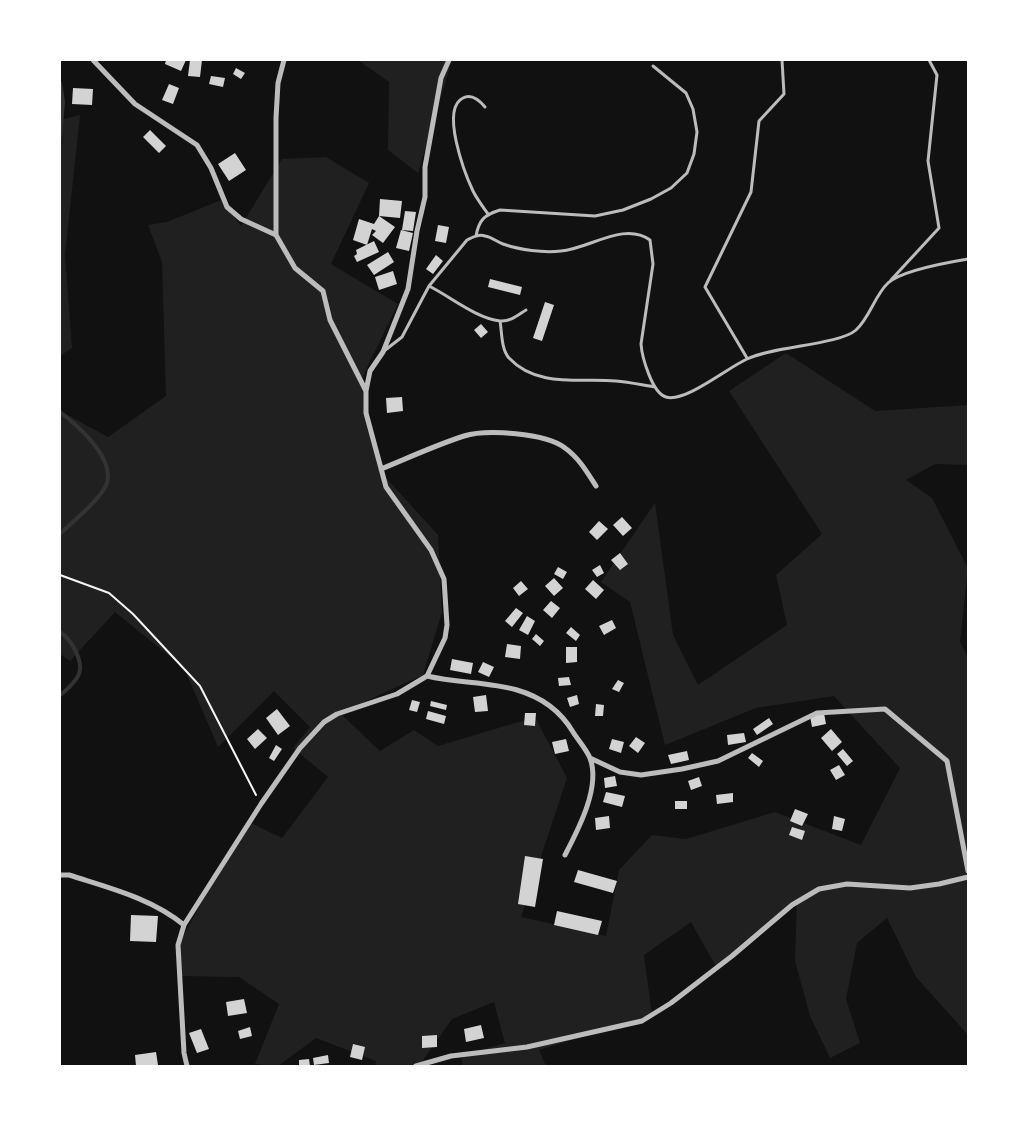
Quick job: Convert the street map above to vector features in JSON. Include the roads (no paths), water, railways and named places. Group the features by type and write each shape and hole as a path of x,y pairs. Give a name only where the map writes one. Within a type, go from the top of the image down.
{"street":[{"path":"93,60 135,104 197,145 211,168 227,207 241,219 276,235 295,268 323,290 330,320 366,391"},
{"path":"276,235 278,219 276,118 278,83 284,60"},
{"path":"183,1066 184,1053 178,945 184,925 261,804 300,748 324,722 337,714 397,694 427,676 445,638 447,625 444,579 431,550 386,487 366,412 366,391 370,371 383,352 408,289 417,231 426,197 425,167 441,78 449,60"},
{"path":"381,469 465,436 492,433 546,440 564,446 583,464 596,486"},
{"path":"427,676 449,681 515,689 538,697 548,703 568,723 590,758 592,781 583,819 565,855"},
{"path":"590,758 620,772 641,775 682,769 718,761 817,713 885,710 947,761 968,871"},
{"path":"60,875 69,875 145,901 171,914 184,925"},
{"path":"416,1066 451,1056 527,1047 642,1021 671,1003 725,962 792,905 819,889 847,884 910,888 940,884 968,877"},
{"path":"184,1053 187,1066"}],"lane":[{"path":"747,358 706,287 751,192 759,121 784,94 782,60"},
{"path":"383,352 402,336 429,286 467,240 476,236 485,236 503,244 531,250 561,251 579,248 619,234 634,234 644,236 650,240 653,264 641,344 642,355 659,394 667,398 682,397 747,358 778,349 834,339 856,330 889,282 938,228 928,161 937,75 929,60"},
{"path":"476,236 479,222 488,214 500,210 595,216 623,210 651,199 671,188 687,173 694,154 697,132 693,109 686,93 652,66"},
{"path":"486,107 478,99 470,96 463,97 456,103 453,113 456,146 473,192 488,214"},
{"path":"889,282 935,264 968,259"},
{"path":"429,286 476,312 500,321 510,320 526,310"},
{"path":"500,321 503,344 508,357 531,374 549,379 616,381 655,386"}],"waterway":[{"path":"60,83 63,102 60,136"},
{"path":"60,412 93,443 100,453 108,473 107,483 99,496 60,534"},
{"path":"60,632 76,651 80,663 79,674 76,680 60,695"}]}
